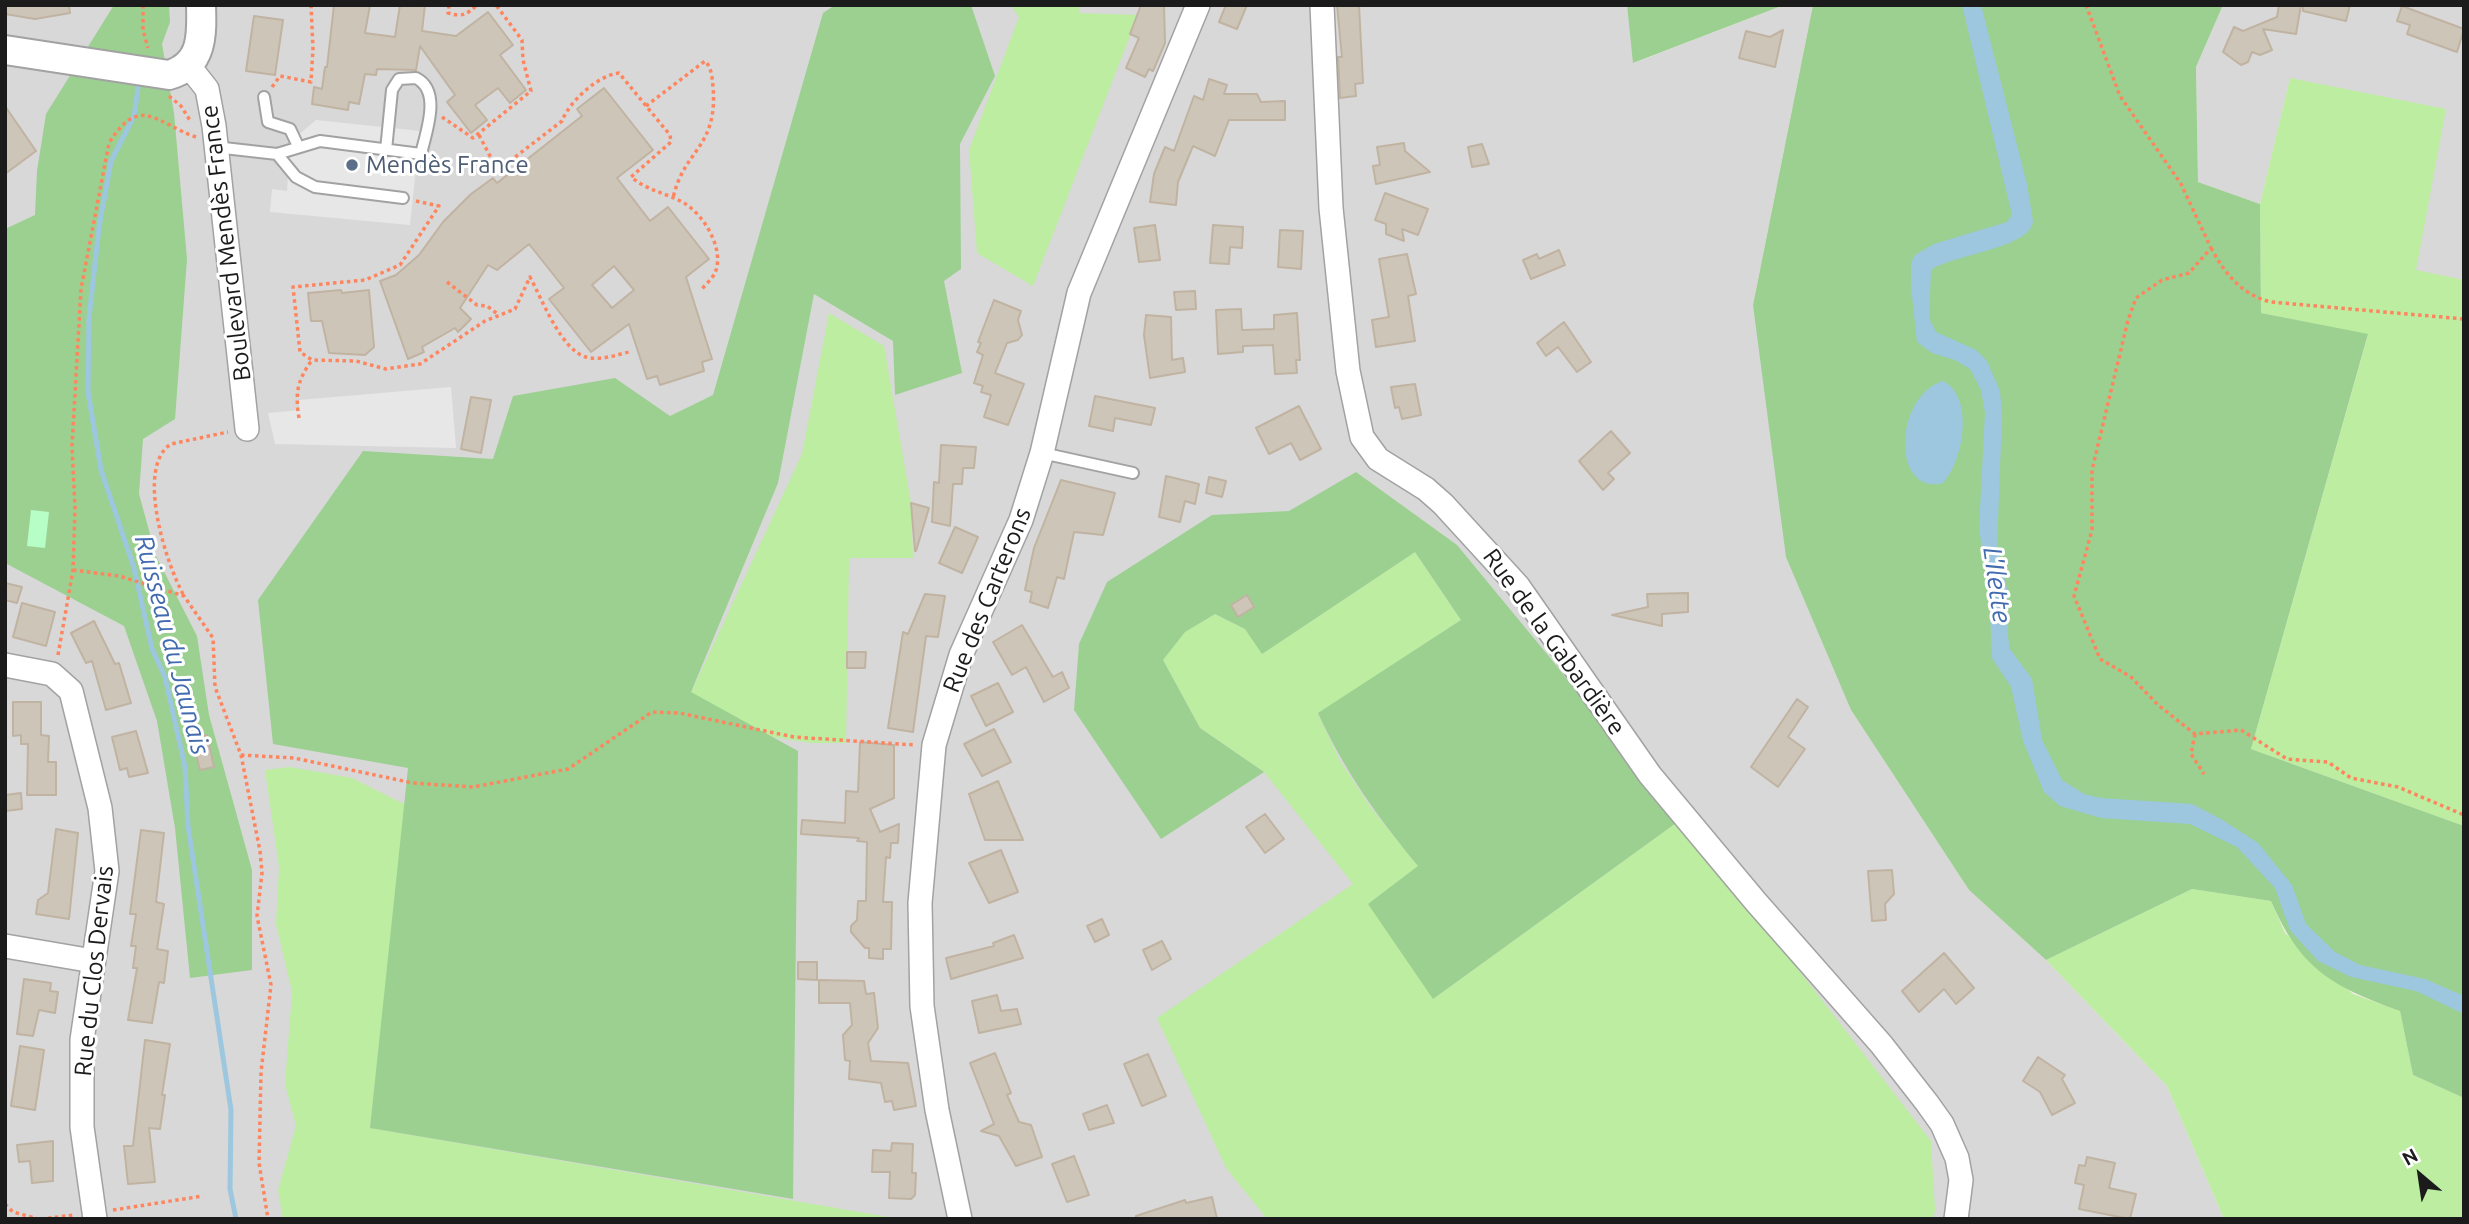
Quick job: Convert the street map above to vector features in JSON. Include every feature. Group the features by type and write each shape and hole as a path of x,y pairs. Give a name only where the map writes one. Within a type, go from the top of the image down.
{"street":[{"path":"5,50 153,75 176,73 188,65 201,45 201,5"},
{"name":"Rue des Carterons","path":"960,1219 937,1110 922,1006 920,903 934,745 961,655 1021,520 1042,453 1079,293 1198,5"},
{"name":"Rue de la Gabardière","path":"1322,5 1331,208 1348,371 1362,437 1378,460 1426,489 1467,526 1518,586 1650,775 1756,902 1881,1044 1927,1103 1942,1124 1957,1158 1961,1180 1956,1219"},
{"name":"Boulevard Mendès France","path":"188,65 207,89 208,141 247,429"},
{"path":"5,665 52,674"},
{"name":"Rue du Clos Dervais","path":"52,674 66,684 75,700 100,808 107,871 82,1040 82,1127 95,1216"},
{"path":"5,946 93,961"}],"lane":[{"path":"208,141 277,154 320,141 386,150 421,154 430,110 427,88 422,80 399,79 392,90 386,150"},
{"path":"264,97 268,122 290,129 298,146"},
{"path":"277,154 296,177 315,187 403,198"},
{"path":"1042,453 1133,474"}],"path":[{"path":"143,5 143,30 153,75 152,88 181,106 208,141"},
{"path":"264,97 280,76 311,82 311,5"},
{"path":"449,5 448,13 459,16 465,16 477,5"},
{"path":"430,110 473,138 531,91 523,61 522,40 496,5"},
{"path":"2086,5 2120,96 2181,184 2210,248 2234,281 2251,297 2271,302 2464,319"},
{"path":"646,106 705,61 710,66 713,86 711,128 680,177 673,198"},
{"path":"479,135 491,158 493,174 562,121 567,108 613,74 625,78 670,135 671,142 631,177 645,188 673,198 697,213 714,244 715,273 701,290"},
{"path":"52,674 69,604 72,570 75,508 72,446 81,289 109,143 126,122 137,115 156,116 208,141"},
{"path":"403,198 439,206 400,265 365,280 293,287 300,352 312,360 356,360 386,369 420,364 448,348 485,320 515,309 530,278 545,309 574,350 584,357 596,359 629,352"},
{"path":"2210,248 2189,273 2162,280 2136,298 2092,470 2092,530 2074,596 2100,659 2131,677 2158,705 2195,734 2241,730 2287,759 2328,762 2351,778 2398,787 2464,815"},
{"path":"447,282 477,305 488,306 499,315"},
{"path":"299,418 295,393 299,378 312,360"},
{"path":"247,429 181,440 164,448 159,455 155,485 164,553 184,596 213,638 215,687 241,755 260,850 262,873 257,916 271,985 261,1072 259,1163 268,1219"},
{"path":"72,570 119,576 184,596"},
{"path":"241,755 293,758 413,783 472,787 568,769 652,712 678,713 794,737 934,745"},
{"path":"2195,734 2191,754 2204,774"},
{"path":"5,1205 13,1212 40,1219 95,1216 203,1196"}],"shaded area":[{"path":"5,5 1627,5 1634,63 1784,5 1813,5 1753,305 1851,710 1969,890 2046,960 2167,1086 2224,1219 5,1219"},
{"path":"2223,5 2464,5 2464,280 2416,271 2290,79 2260,204 2198,182 2196,67"},
{"name":"Mendès France","path":"316,120 420,131 410,225 270,212 272,189 287,191 290,142"},
{"path":"451,387 456,448 275,444 268,413 299,410 299,400"}],"green space":[{"path":"114,5 169,5 170,22 162,44 174,113 187,259 175,419 143,439 139,494 156,556 197,636 209,715 252,870 252,970 190,978 175,828 157,721 124,626 5,563 5,229 35,215 37,171 46,114"},
{"path":"835,5 971,5 995,76 960,144 961,269 944,281 962,373 895,395 893,341 814,294 778,483 691,692 798,751 793,1199 370,1128 408,768 273,744 258,600 363,451 493,459 513,396 615,378 670,416 713,395 823,13"},
{"path":"1011,5 1079,5 1079,13 1138,15 1033,286 977,253 969,150 1019,17"},
{"path":"1627,5 1784,5 1633,63"},
{"path":"1813,5 2223,5 2196,67 2198,182 2260,204 2261,313 2368,334 2251,749 2464,826 2464,1098 2413,1075 2400,1011 2355,993 2321,973 2294,944 2271,901 2192,889 2046,960 1969,890 1851,710 1786,557 1753,305"},
{"path":"2290,78 2446,109 2416,270 2464,280 2464,826 2251,749 2368,335 2261,313 2260,204"},
{"path":"829,313 884,346 911,503 913,558 849,558 846,743 812,743 683,724 691,693 802,454"},
{"path":"1356,472 1457,545 1556,665 1676,823 1433,999 1368,904 1418,866 1363,793 1339,755 1318,713 1461,620 1415,552 1262,654 1245,629 1215,614 1185,632 1163,660 1200,728 1264,772 1161,839 1074,710 1079,644 1107,582 1212,515 1289,511"},
{"path":"31,510 49,512 45,548 27,546"},
{"path":"1415,552 1461,620 1318,714 1340,761 1371,808 1418,866 1433,999 1676,823 1794,964 1931,1141 1935,1210 1933,1219 1267,1219 1226,1168 1157,1018 1353,884 1264,772 1200,728 1163,660 1185,631 1215,614 1245,629 1263,653"},
{"path":"290,767 352,778 406,805 370,1128 900,1219 283,1219 278,1190 296,1126 285,1084 292,992 276,924 279,867 265,770"},
{"path":"2192,889 2271,901 2285,933 2353,994 2400,1011 2413,1075 2464,1098 2464,1219 2224,1219 2167,1086 2046,960"}],"water":[{"name":"L'Ilette","path":"1962,5 1981,5 2027,184 2033,222 2028,231 2018,239 1931,270 1929,318 1936,332 1976,350 1987,361 2000,391 2002,415 1997,547 2008,593 2010,649 2032,679 2042,740 2062,780 2084,794 2101,798 2192,804 2258,843 2292,885 2306,924 2335,952 2360,965 2425,979 2464,996 2464,1014 2416,991 2351,977 2318,961 2290,930 2275,888 2237,847 2190,824 2101,818 2060,806 2044,792 2023,741 2011,687 1992,658 1989,591 1979,529 1985,413 1981,390 1970,369 1955,360 1932,353 1917,342 1911,287 1911,263 1915,255 1934,244 2007,222 2012,215"},
{"path":"1943,381 1953,389 1959,401 1962,415 1960,446 1956,460 1943,483 1926,483 1914,475 1907,460 1905,442 1908,423 1915,405 1927,390"}],"building":[{"path":"5,5 69,5 70,13 35,19 5,14"},
{"path":"334,5 370,5 365,33 395,37 400,5 425,5 422,31 456,36 488,12 513,45 500,55 526,90 510,103 498,88 475,105 487,120 471,133 447,102 455,95 420,46 416,70 377,69 376,75 365,74 359,104 349,102 348,110 312,104 314,87 322,89 327,67"},
{"path":"1141,5 1164,5 1165,43 1153,71 1149,69 1145,77 1126,68 1139,38 1130,34"},
{"path":"1226,5 1247,5 1237,29 1219,22"},
{"path":"1337,5 1359,5 1363,83 1355,84 1356,96 1340,98 1338,57 1342,57"},
{"path":"2279,5 2301,5 2296,34 2263,29 2272,50 2260,55 2252,52 2248,62 2241,65 2223,52 2234,27 2243,31 2277,17"},
{"path":"2303,5 2350,5 2346,21 2303,11"},
{"path":"2402,6 2464,29 2457,52 2407,34 2410,25 2397,21"},
{"path":"254,16 283,20 275,75 246,71"},
{"path":"1783,30 1775,67 1739,58 1746,31 1770,37"},
{"path":"1209,79 1227,85 1224,94 1257,94 1261,102 1285,101 1285,120 1229,120 1215,156 1193,146 1178,182 1176,205 1150,202 1154,174 1165,147 1174,151 1194,96 1203,100"},
{"path":"604,88 653,150 617,178 650,221 668,207 709,259 686,277 712,359 702,362 704,371 660,385 657,376 647,379 629,324 591,352 549,299 564,288 529,244 497,270 488,265 460,308 471,319 458,332 455,328 422,347 424,352 408,359 380,281 396,275 419,255 443,222 471,194 493,178 497,183 582,116 577,109","holes":["614,266 634,290 612,308 592,285"]},
{"path":"5,106 36,151 5,174"},
{"path":"1404,143 1405,151 1430,172 1376,184 1373,166 1380,165 1377,147"},
{"path":"1482,144 1489,164 1472,167 1468,147"},
{"path":"1385,193 1428,209 1418,235 1402,229 1404,241 1386,234 1386,224 1375,220"},
{"path":"1155,225 1160,260 1139,262 1134,228"},
{"path":"1213,225 1243,227 1242,248 1230,247 1229,264 1210,263"},
{"path":"1280,230 1303,231 1301,269 1278,267"},
{"path":"1559,250 1565,265 1531,279 1523,260 1537,254 1539,259"},
{"path":"1407,254 1416,294 1408,296 1415,341 1376,347 1372,320 1389,317 1379,259"},
{"path":"341,290 342,293 369,290 374,347 365,355 329,353 322,321 311,321 308,293"},
{"path":"1195,291 1196,309 1176,310 1174,292"},
{"path":"994,300 1021,311 1018,320 1022,335 1018,340 1007,343 995,373 1024,384 1008,425 984,417 991,395 981,392 983,386 974,383 983,355 977,352 981,343 978,342"},
{"path":"1241,309 1242,330 1274,329 1274,315 1297,313 1300,360 1296,360 1297,373 1275,374 1273,345 1243,346 1243,352 1218,354 1216,310"},
{"path":"1146,315 1171,317 1172,360 1183,358 1185,372 1150,378 1144,335"},
{"path":"1564,322 1591,362 1577,372 1558,347 1546,356 1537,343"},
{"path":"1415,384 1421,415 1402,419 1399,407 1395,408 1391,387"},
{"path":"1095,396 1155,408 1151,425 1115,418 1113,431 1089,426"},
{"path":"471,397 491,400 481,453 461,449"},
{"path":"1299,406 1321,449 1300,460 1291,443 1269,454 1256,428"},
{"path":"1611,431 1630,453 1608,473 1614,479 1603,490 1579,461"},
{"path":"941,445 976,447 974,468 963,468 962,484 953,484 950,526 932,522 934,482 939,483"},
{"path":"1166,476 1199,484 1195,504 1185,501 1180,522 1159,517"},
{"path":"1209,477 1226,481 1222,497 1206,493"},
{"path":"1061,480 1115,493 1103,535 1074,532 1064,579 1057,577 1048,608 1030,602 1032,592 1025,590 1034,548"},
{"path":"911,503 929,508 916,551 915,551"},
{"path":"955,527 978,537 962,573 939,563"},
{"path":"5,583 22,587 17,603 5,600"},
{"path":"1688,593 1688,612 1662,614 1662,626 1612,615 1648,607 1647,594"},
{"path":"925,594 945,596 938,637 926,636 913,732 888,728 903,632 908,634"},
{"path":"1247,595 1254,607 1238,617 1231,605"},
{"path":"22,603 55,612 46,646 13,637"},
{"path":"94,621 115,664 119,663 131,703 106,710 92,661 86,663 71,633"},
{"path":"1022,625 1053,677 1062,672 1069,688 1044,702 1026,667 1012,675 993,642"},
{"path":"847,652 866,652 865,668 847,668"},
{"path":"998,683 1013,712 986,726 971,696"},
{"path":"1797,699 1808,707 1788,737 1805,749 1778,787 1751,767"},
{"path":"13,702 41,702 41,735 49,736 48,762 56,762 56,795 27,795 28,744 21,744 21,735 13,736"},
{"path":"994,729 1011,762 982,776 964,744"},
{"path":"136,731 148,773 129,777 127,768 120,770 112,737"},
{"path":"207,735 214,767 200,770 192,738"},
{"path":"860,742 894,745 894,798 870,809 880,832 899,824 898,843 891,843 890,858 886,857 883,902 892,902 891,949 883,949 883,959 869,958 869,948 865,948 851,932 851,926 857,920 858,901 866,901 867,842 857,841 859,838 801,834 802,820 845,823 846,791 858,792"},
{"path":"998,781 1023,840 985,840 969,794"},
{"path":"21,793 22,809 5,811 5,795"},
{"path":"1265,814 1284,839 1265,853 1246,827"},
{"path":"56,829 78,833 69,919 36,914 38,900 48,893"},
{"path":"141,830 164,833 156,902 164,904 157,949 168,951 164,983 159,982 152,1023 128,1020 137,968 133,968 136,946 131,946 136,914 130,914"},
{"path":"1001,850 1018,892 989,903 969,863"},
{"path":"1892,870 1894,894 1885,904 1886,920 1872,921 1868,871"},
{"path":"1102,919 1109,935 1095,942 1087,926"},
{"path":"1014,935 1023,958 951,979 946,958 994,946 993,943"},
{"path":"1162,941 1171,959 1152,970 1143,950"},
{"path":"1944,953 1974,988 1956,1004 1944,989 1919,1012 1902,991"},
{"path":"798,962 817,962 817,980 798,979"},
{"path":"24,979 51,983 50,991 58,992 55,1013 39,1010 33,1036 17,1034"},
{"path":"819,980 864,981 866,994 874,993 878,1028 868,1043 871,1061 908,1063 916,1106 894,1110 892,1101 885,1102 881,1083 849,1079 850,1061 845,1060 843,1035 852,1025 850,1003 819,1003"},
{"path":"997,995 1001,1011 1017,1009 1021,1024 979,1033 972,1001"},
{"path":"145,1040 170,1044 160,1129 149,1128 155,1182 128,1184 124,1146 133,1146"},
{"path":"20,1046 44,1050 35,1110 11,1106"},
{"path":"995,1053 1011,1093 1007,1095 1019,1122 1031,1125 1042,1157 1016,1166 999,1136 981,1131 994,1124 970,1063"},
{"path":"1148,1054 1166,1096 1142,1106 1124,1064"},
{"path":"2038,1057 2065,1075 2062,1079 2075,1103 2052,1115 2040,1092 2023,1081"},
{"path":"1107,1105 1114,1123 1089,1130 1083,1114"},
{"path":"53,1141 53,1181 32,1183 30,1161 19,1162 17,1145"},
{"path":"892,1143 913,1144 912,1173 916,1173 915,1195 911,1199 889,1198 890,1172 872,1172 873,1150 891,1151"},
{"path":"1074,1156 1089,1195 1067,1202 1052,1164"},
{"path":"2087,1157 2115,1163 2109,1188 2136,1194 2130,1219 2079,1209 2084,1185 2075,1183 2079,1165 2085,1166"},
{"path":"1212,1197 1217,1219 1136,1219 1136,1216 1185,1200 1186,1203"}],"waterway":[{"name":"Ruisseau du Jaunais","path":"138,88 134,116 111,161 99,227 89,318 88,392 101,470 134,568 152,649 165,677 185,767 188,826 231,1110 230,1189 236,1219"}],"place":[{"name":"Mendès France","path":"352,165"}]}
